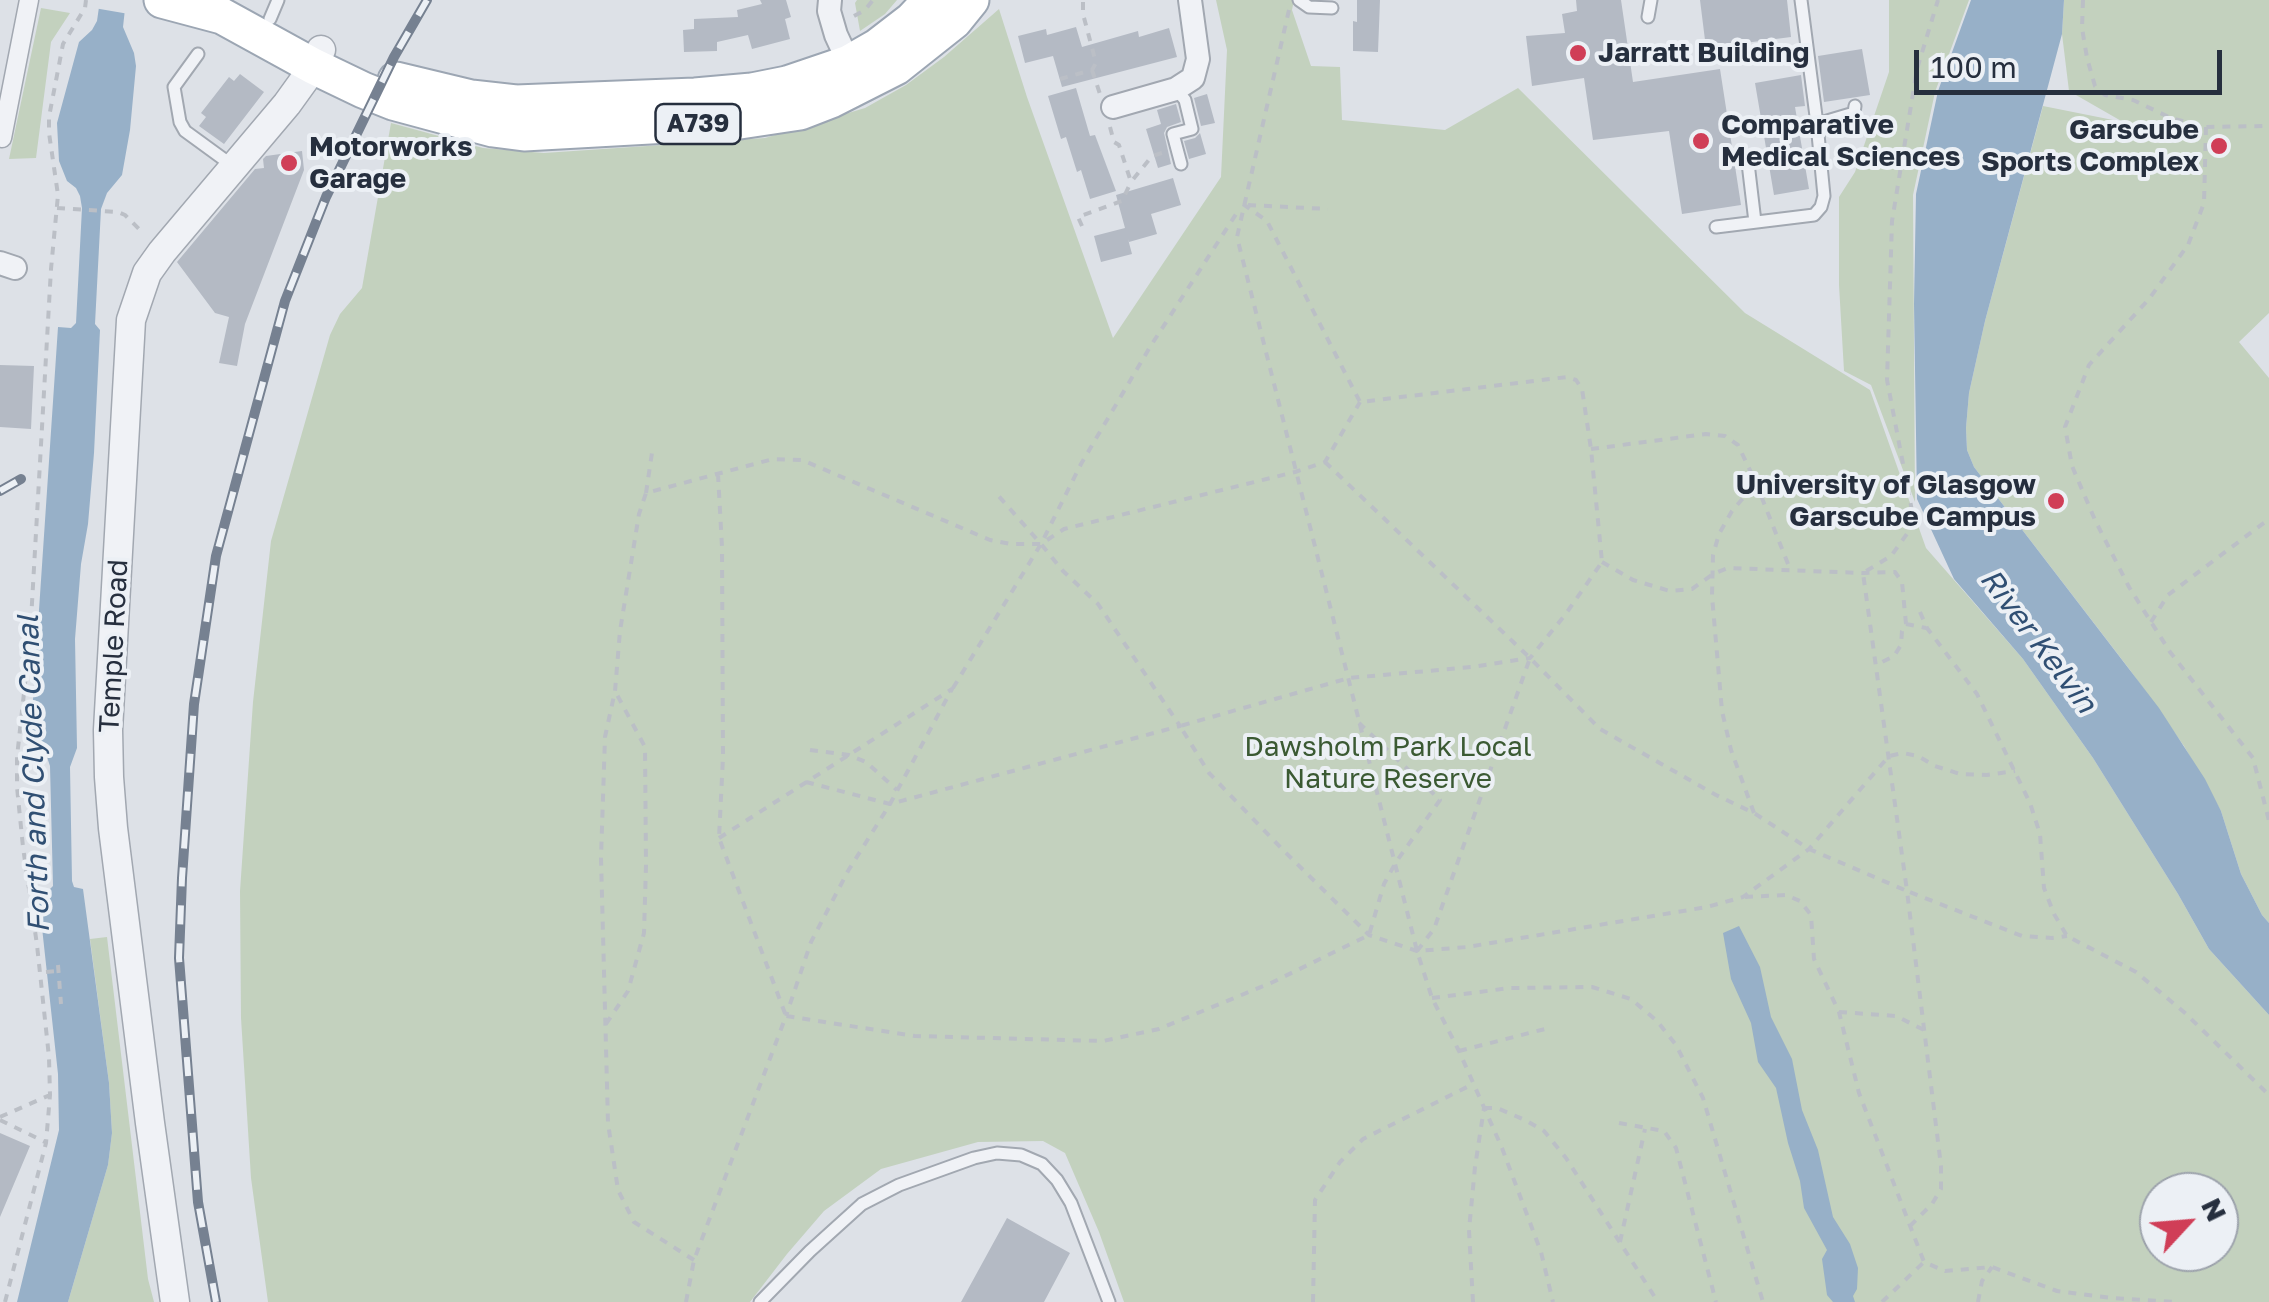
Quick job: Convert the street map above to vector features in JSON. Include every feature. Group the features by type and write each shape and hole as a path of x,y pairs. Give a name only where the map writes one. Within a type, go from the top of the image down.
{"main road":[{"name":"A739","path":"162,0 222,16 317,58 471,98 516,103 568,117 740,121 800,112 896,67 954,21 971,0"},
{"name":"A739","path":"231,0 274,10 317,58"},
{"name":"A739","path":"568,117 788,84 849,63 912,20 931,0"}],"street":[{"path":"0,141 30,0"},
{"path":"1108,109 1176,89 1193,78 1198,59 1190,0"},
{"path":"830,6 836,35 849,63"},
{"name":"Temple Road","path":"175,1302 109,777 108,730 131,320 147,273 287,104 317,58"}],"lane":[{"path":"1299,0 1309,7 1332,8"},
{"path":"1648,17 1651,0"},
{"path":"1716,226 1814,215 1822,207 1817,124 1801,0"},
{"path":"198,54 174,87 180,122 186,131 233,166"},
{"path":"1176,89 1184,100 1192,128 1173,134 1181,164"},
{"path":"1817,124 1854,113 1855,106"},
{"path":"1748,163 1755,222"},
{"path":"760,1302 862,1204 899,1184 997,1153 1022,1155 1042,1164 1057,1180 1071,1203 1109,1302"}],"path":[{"path":"5,1302 46,1143 50,1095 37,945 22,847 17,757 30,638 57,208 50,118 63,44 86,0"},
{"path":"1060,79 1092,70 1096,64 1082,14 1083,0"},
{"path":"1291,0 1237,237 1417,951 1432,998 1474,1084 1541,1252 1554,1302"},
{"path":"1863,574 1892,556 1909,531 1912,511 1887,380 1892,221 1917,69 1938,0"},
{"path":"2083,0 2087,58 2095,86 2105,95 2133,100 2172,118 2206,127 2269,126"},
{"path":"1092,70 1131,182"},
{"path":"2206,127 2204,203 2188,245 2148,299 2089,364 2065,427 2072,466 2129,587 2170,652 2252,758 2269,821"},
{"path":"1082,226 1078,216 1122,201 1131,182 1152,156"},
{"path":"1243,204 1328,209"},
{"path":"1243,204 1267,221 1360,402"},
{"path":"686,1302 694,1260 812,942 848,871 1040,544 1081,464 1140,364 1243,204"},
{"path":"57,208 118,212 162,252"},
{"path":"1360,402 1567,377 1576,380 1582,390 1591,449 1602,562 1530,658 1434,929 1417,951"},
{"path":"646,493 773,459 802,460 990,540 1040,544 1064,529 1325,462 1360,402"},
{"path":"1591,449 1706,434 1725,436 1738,445 1790,569"},
{"path":"653,446 620,631 606,737 601,858 608,1123 618,1190 634,1222 694,1260"},
{"path":"1325,462 1600,729 1754,814 1808,849 2022,936 2067,936"},
{"path":"718,474 723,738 719,838 786,1016"},
{"path":"1754,814 1722,711 1712,574 1718,534 1756,483"},
{"path":"994,492 1063,571 1098,604 1209,773 1370,935 1417,951 1468,947 1707,908 1744,897 1786,895 1800,901 1811,915 1814,959 1839,1012 1859,1093 1924,1262 1945,1271 1992,1267 2057,1291 2176,1302"},
{"path":"2150,622 2168,596 2269,519"},
{"path":"1602,562 1634,580 1670,592 1692,589 1728,568 1894,572 1902,582 1906,624 1894,656 1876,665"},
{"path":"1863,574 1941,1166 1941,1189 1910,1226"},
{"path":"1920,612 1927,628 1977,694 2030,804 2040,834 2044,888 2067,936 2136,972 2185,1013 2269,1095"},
{"path":"1906,624 1927,628"},
{"path":"806,782 890,804 1349,678 1530,658"},
{"path":"719,838 952,689"},
{"path":"606,1024 628,991 644,933 646,865 644,747 615,690"},
{"path":"786,1016 915,1036 1102,1042 1159,1030 1273,982 1370,935 1384,884 1440,800 1359,724"},
{"path":"810,750 849,754 866,762 896,790"},
{"path":"1744,897 1808,849 1889,756 1902,752 1918,756 1960,774 2015,771"},
{"path":"46,972 58,968 61,1004"},
{"path":"1432,998 1510,988 1592,987 1630,999 1657,1021 1676,1045 1703,1098 1762,1302"},
{"path":"1839,1012 1896,1016 1924,1030"},
{"path":"1459,1051 1545,1029"},
{"path":"1313,1302 1316,1200 1340,1162 1363,1139 1474,1084"},
{"path":"0,1118 50,1095"},
{"path":"1484,1108 1497,1108 1544,1131 1566,1158 1658,1302"},
{"path":"1473,1302 1469,1230 1484,1108"},
{"path":"0,1118 46,1143"},
{"path":"1619,1124 1664,1131 1676,1148 1716,1302"},
{"path":"1620,1244 1646,1129"},
{"path":"1882,1302 1924,1262"},
{"path":"1978,1302 1982,1281 1992,1267"}],"green space":[{"path":"857,0 897,0 885,14 860,31"},
{"name":"Dawsholm Park Local Nature Reserve","path":"1216,0 1294,0 1292,10 1311,66 1340,67 1342,120 1445,130 1518,88 1745,313 1870,390 1926,548 2023,659 2093,758 2209,949 2269,1015 2269,1302 1124,1302 1065,1153 1043,1141 978,1142 881,1169 824,1211 750,1302 268,1302 251,1178 241,1018 240,891 253,702 271,541 330,335 340,314 362,288 391,123 483,148 544,153 765,138 865,108 944,57 999,9 1113,338 1221,177 1227,50"},
{"path":"1889,0 1969,0 1935,92 1913,195 1915,502 1871,385 1844,371 1839,285 1839,197 1855,172 1889,72"},
{"path":"2064,0 2269,0 2269,313 2239,342 2269,378 2269,923 2241,874 2221,811 2184,746 1974,467 1967,450 1969,393 2043,106 2123,122 2069,91 2062,34"},
{"path":"41,8 70,13 51,42 36,158 9,159"},
{"path":"107,937 148,1279 154,1302 68,1302 108,1165 112,1133 90,939"}],"water":[{"path":"100,0 126,0 123,27 136,66 122,175 107,193 101,209 94,453 75,639 77,748 70,767 72,881 74,887 83,889 112,1133 108,1165 68,1302 17,1302 59,1130 58,1074 38,891 53,886 50,766 41,748 30,744 58,327 71,328 76,323 82,208 80,196 67,181 59,161 57,123 79,42 97,21"},
{"name":"River Kelvin","path":"1971,0 2064,0 2062,34 1969,393 1967,450 1974,467 2159,708 2205,779 2221,811 2241,874 2269,923 2269,1015 2209,949 2093,758 2023,659 1954,579 1917,499 1916,194 1938,91"},
{"path":"1739,926 1760,967 1771,1017 1792,1059 1802,1110 1818,1150 1833,1217 1850,1244 1858,1268 1855,1302 1833,1302 1827,1295 1822,1259 1827,1250 1804,1208 1776,1088 1758,1062 1751,1023 1731,979 1723,933"}],"pier":[{"path":"95,0 131,0 129,14 94,8"}],"building":[{"path":"760,0 786,0 791,17 785,19 790,39 752,49 748,35 717,42 717,51 684,52 683,30 694,29 694,19 738,17 737,10 762,4"},
{"path":"1357,0 1380,0 1378,52 1353,51"},
{"path":"1576,0 1621,0 1633,82 1720,69 1741,205 1682,214 1669,131 1593,140 1584,78 1532,86 1526,36 1565,33 1562,14 1577,11"},
{"path":"1700,0 1787,0 1791,37 1706,48"},
{"path":"1076,27 1082,47 1138,31 1139,37 1169,28 1177,57 1062,87 1053,56 1025,63 1018,36 1046,29 1047,35"},
{"path":"1862,49 1870,95 1824,102 1818,56"},
{"path":"240,74 264,92 224,144 199,126 206,117 201,113 229,77 234,81"},
{"path":"1801,75 1805,106 1795,107 1809,189 1774,195 1755,83"},
{"path":"1076,88 1090,136 1095,135 1116,191 1090,199 1066,137 1061,139 1048,96"},
{"path":"1207,94 1215,123 1201,126 1194,98"},
{"path":"1176,104 1181,122 1167,127 1164,133 1171,164 1158,168 1146,129 1161,124 1157,110"},
{"path":"1200,133 1206,154 1189,159 1184,141"},
{"path":"302,151 304,170 245,324 237,366 219,363 229,317 215,313 177,262 255,169 264,168 266,156"},
{"path":"1173,178 1181,205 1151,214 1157,234 1129,242 1128,239 1132,254 1101,262 1094,236 1125,228 1116,195"},
{"path":"0,365 34,366 31,429 0,427"},
{"path":"0,1133 30,1146 0,1217"},
{"path":"1007,1218 1070,1253 1044,1302 961,1302"}],"railway":[{"path":"216,1302 198,1202 179,958 194,704 216,556 285,301 326,197 394,57 427,0"},
{"path":"0,491 21,479"}],"place":[{"name":"Jarratt Building","path":"1578,53"},
{"name":"Comparative Medical Sciences","path":"1701,141"},
{"name":"Garscube Sports Complex","path":"2219,146"},
{"name":"Motorworks Garage","path":"289,163"},
{"name":"University of Glasgow Garscube Campus","path":"2056,501"}],"water label":[{"name":"Forth and Clyde Canal","path":"34,774"}]}
